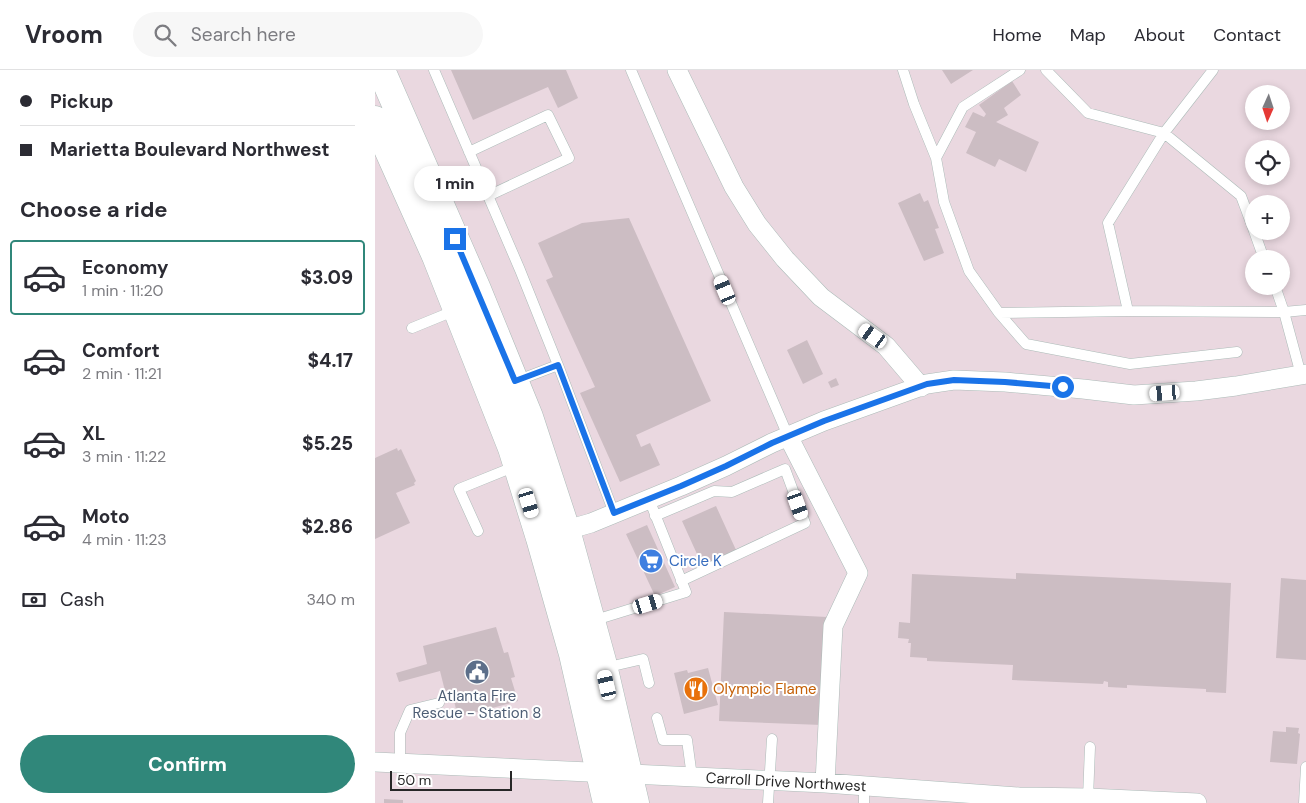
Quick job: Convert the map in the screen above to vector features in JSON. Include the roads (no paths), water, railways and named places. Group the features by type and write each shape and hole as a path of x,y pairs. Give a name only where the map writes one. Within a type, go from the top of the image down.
{"main road":[{"path":"383,70 476,287 529,417 566,530 603,668 635,803"},
{"path":"375,120 435,256 512,448 573,654 607,803"}],"street":[{"path":"677,70 735,187 757,224 785,259 821,297 887,346 921,387"},
{"path":"540,538 591,523 614,513 652,507 772,443 824,421 927,384 954,380 1005,382 1134,395 1196,391 1303,375"},
{"path":"788,436 858,573 833,626 825,783"},
{"name":"Carroll Drive Northwest","path":"375,762 825,783 862,798 926,796 1018,800 1088,798 1197,803"}],"lane":[{"path":"434,70 520,270 614,513"},
{"path":"631,70 788,436"},
{"path":"903,70 914,104 936,158 944,202 969,271 999,313 1026,344 1130,364 1237,352"},
{"path":"936,158 963,107 1020,70"},
{"path":"1046,70 1088,113 1165,133 1241,196 1245,207"},
{"path":"1128,311 1107,223 1165,133 1213,70"},
{"path":"469,152 548,115 569,158 488,196"},
{"path":"1278,295 1303,375"},
{"path":"412,328 457,310"},
{"path":"999,313 1128,311 1284,312 1306,310"},
{"path":"515,381 558,365"},
{"path":"478,531 459,489 517,466"},
{"path":"591,622 686,592 681,581 652,507 714,491 732,492 785,469 805,522 681,581"},
{"path":"603,668 643,659 649,683"},
{"path":"400,763 400,734 410,710 439,704"},
{"path":"657,718 663,740 687,740 692,777"},
{"path":"768,803 772,739"},
{"path":"1088,798 1090,747"},
{"path":"1304,803 1306,767"}],"place":[{"name":"Circle K","path":"651,561"},
{"name":"Atlanta Fire Rescue - Station 8","path":"477,672"},
{"name":"Olympic Flame","path":"696,689"}]}
